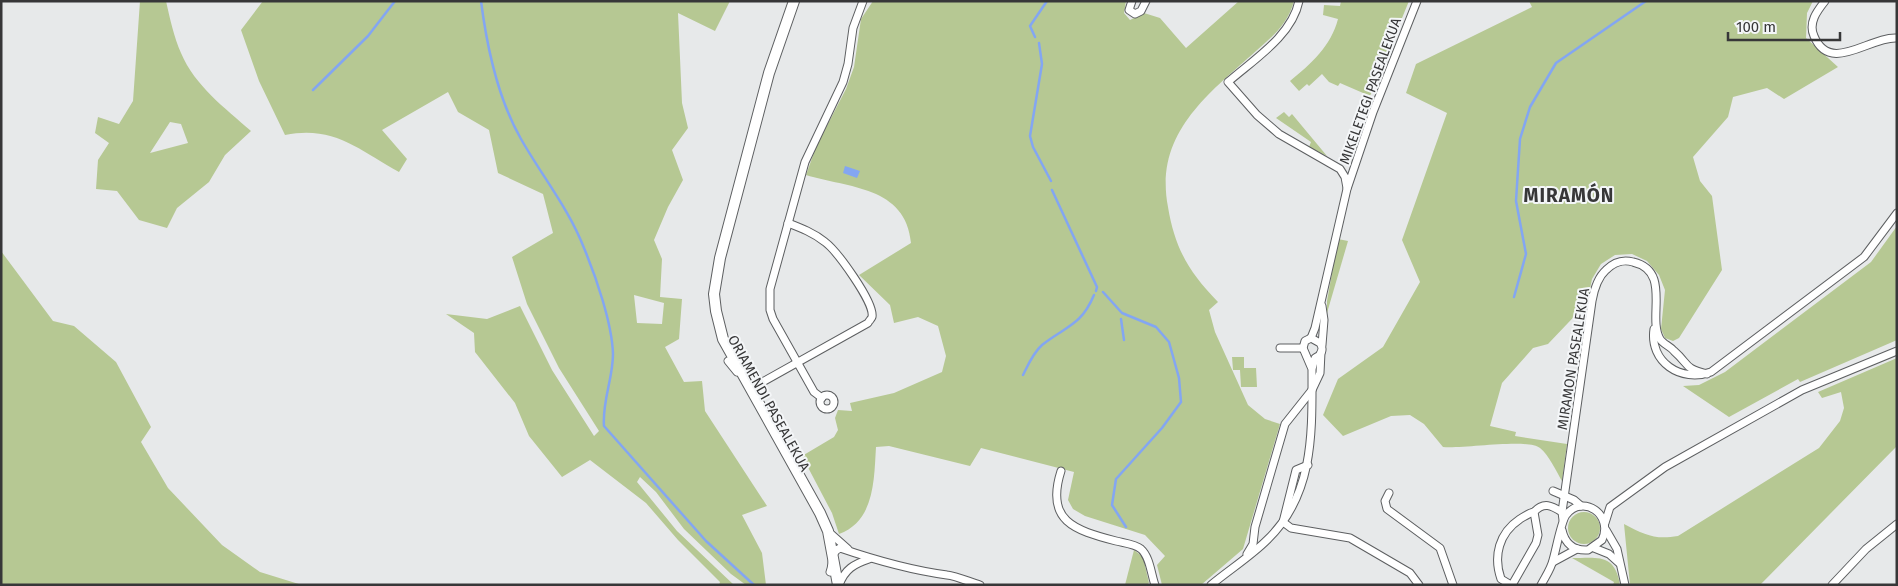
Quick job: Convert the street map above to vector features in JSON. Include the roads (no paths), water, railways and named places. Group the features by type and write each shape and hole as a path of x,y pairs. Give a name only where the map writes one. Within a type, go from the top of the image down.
{"street":[{"name":"ORIAMENDI PASEALEKUA","path":"794,1 769,73 716,279 716,312 723,339 807,488 828,531 839,585"},
{"path":"822,398 814,392 770,310 770,289 810,151 843,82 848,64 853,28 863,1"},
{"path":"1132,1 1129,10 1135,14 1141,11 1146,1"},
{"name":"MIKELETEGI PASEALEKUA","path":"1299,1 1297,11 1286,30 1228,82 1257,115 1280,134 1340,169 1345,177 1347,189"},
{"name":"MIKELETEGI PASEALEKUA","path":"1303,348 1305,341 1311,338 1322,301 1347,189 1373,112 1417,1"},
{"path":"1825,1 1817,12 1812,29 1818,43 1832,53 1844,54 1880,40 1897,38"},
{"name":"ORIAMENDI PASEALEKUA","path":"782,31 768,58 710,275 708,297 711,321 728,361 816,517 824,538 832,585"},
{"path":"1656,349 1667,365 1673,370 1694,377 1707,374 1864,257 1897,212"},
{"path":"750,389 868,323 872,317 871,310 857,284 834,250 808,231 788,223"},
{"name":"MIRAMON PASEALEKUA","path":"1541,585 1553,562 1562,530 1562,512 1594,291 1603,273 1616,262 1623,260 1638,263 1650,274 1657,291 1656,323 1653,335 1656,349"},
{"name":"MIKELETEGI PASEALEKUA","path":"1246,556 1252,544 1255,527 1285,424 1312,390 1320,373 1324,320 1322,301"},
{"name":"MIRAMON PASEALEKUA","path":"1656,323 1660,339 1676,352 1683,362 1694,371 1707,374"},
{"path":"1311,338 1318,340 1322,349"},
{"path":"1280,348 1303,348 1311,357"},
{"name":"MIKELETEGI PASEALEKUA","path":"1211,585 1268,540 1283,522 1299,495 1308,464 1312,390 1311,357 1322,349"},
{"path":"1656,349 1664,353 1676,352"},
{"path":"1553,491 1574,500 1581,506 1594,509 1610,507 1665,467 1757,415 1812,386 1897,351"},
{"path":"728,361 750,389 754,408"},
{"path":"1673,370 1680,369 1683,362"},
{"path":"1061,471 1056,486 1055,499 1062,516 1070,524 1083,530 1138,547 1146,556 1155,584"},
{"path":"1389,493 1385,501 1387,509 1440,548 1453,585"},
{"path":"1534,512 1538,535 1536,543 1511,585 1501,579 1498,570 1500,544 1511,526 1544,505 1551,505 1562,512"},
{"path":"1563,520 1570,511 1581,506"},
{"path":"1594,548 1602,540 1610,507"},
{"path":"1594,509 1601,515 1614,541 1625,585"},
{"path":"1283,522 1290,528 1350,538 1410,573 1419,585"},
{"path":"1832,585 1866,549 1897,524"},
{"path":"1562,530 1566,542 1577,549"},
{"path":"828,531 850,551"},
{"path":"830,572 833,555 840,548 869,559 938,575 948,575 980,585"},
{"path":"1553,562 1577,549 1594,548 1608,554 1619,563"},
{"path":"839,585 842,577 852,566 869,559"}],"water":[{"path":"845,166 860,171 857,178 843,173"}],"waterway":[{"path":"313,90 368,36 395,1"},
{"path":"481,1 490,55 506,107 529,153 571,220 603,300 610,328 613,354 604,426 706,541 754,585"},
{"path":"1035,37 1030,26 1047,1"},
{"path":"1514,297 1526,254 1516,201 1520,139 1530,107 1556,63 1646,1"},
{"path":"1039,43 1042,64 1030,136 1033,147 1051,181"},
{"path":"1052,190 1097,287 1096,291"},
{"path":"1103,292 1122,313 1156,327 1169,342 1179,378 1181,402 1162,428 1116,479 1112,505 1126,527"},
{"path":"1023,375 1039,348 1078,319 1084,313 1094,295"},
{"path":"1121,319 1124,340"}],"district":[{"name":"MIRAMÓN","path":"1569,195"}]}
